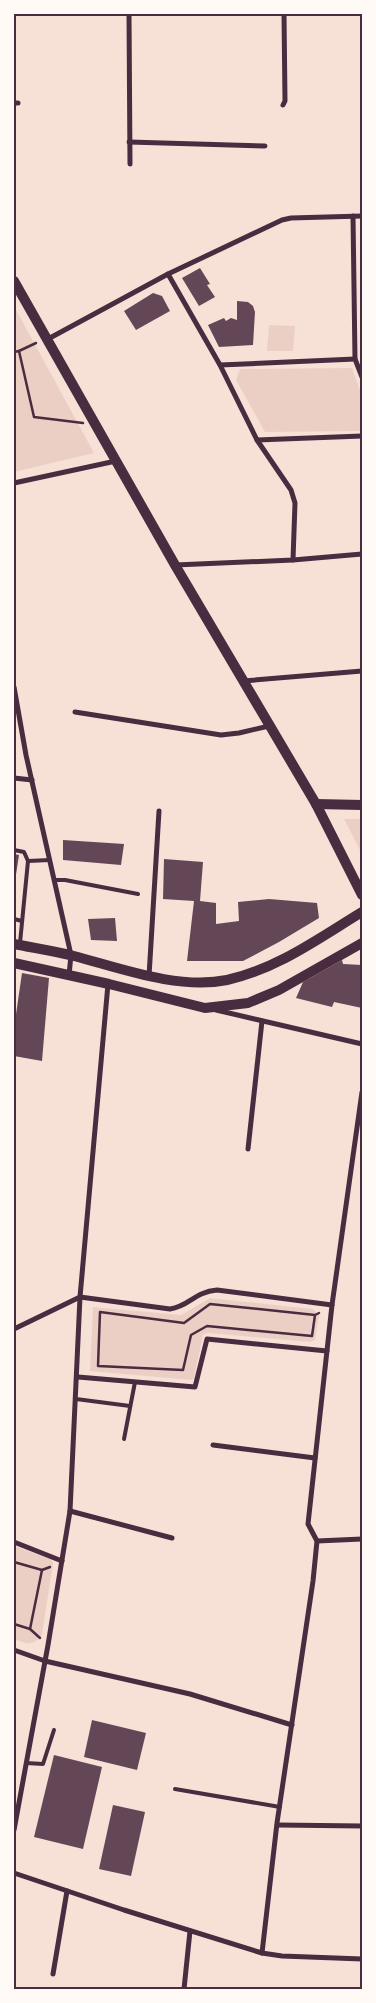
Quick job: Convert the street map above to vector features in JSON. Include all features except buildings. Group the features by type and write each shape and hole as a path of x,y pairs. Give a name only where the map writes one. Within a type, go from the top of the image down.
{"main road":[{"path":"14,281 175,565 316,804 362,895"},
{"path":"316,804 362,805"},
{"path":"17,945 71,955 149,976 189,982 225,980 258,971 283,960 362,912"},
{"path":"14,963 206,1008 248,1003 279,990 362,943"}],"street":[{"path":"129,14 130,164"},
{"path":"283,105 285,101 284,14"},
{"path":"129,142 265,146"},
{"path":"353,216 355,358 362,377"},
{"path":"48,339 168,274 282,220 291,218 362,216"},
{"path":"168,274 220,366 257,440 291,490 295,504 293,560"},
{"path":"220,366 355,358"},
{"path":"257,440 362,436"},
{"path":"14,483 116,461"},
{"path":"175,565 293,560 362,554"},
{"path":"242,681 362,671"},
{"path":"14,687 32,780 71,955 69,975"},
{"path":"75,712 221,735 269,726"},
{"path":"14,778 32,780"},
{"path":"149,976 159,811"},
{"path":"14,1830 70,1511 78,1377 80,1297 108,984"},
{"path":"206,1008 362,1044"},
{"path":"248,1149 262,1021"},
{"path":"262,1953 280,1807 313,1581 317,1540 308,1524 332,1305 362,1092"},
{"path":"14,1329 80,1297 170,1309 179,1308 202,1292 217,1290 332,1305"},
{"path":"78,1377 196,1387 207,1339 327,1351"},
{"path":"213,1445 315,1458"},
{"path":"70,1511 172,1538"},
{"path":"317,1540 362,1539"},
{"path":"14,1542 62,1561"},
{"path":"14,1650 45,1661 190,1694 292,1724"},
{"path":"278,1824 362,1826"},
{"path":"14,1873 262,1953 282,1956 362,1959"},
{"path":"53,1974 68,1891"},
{"path":"184,1989 190,1931"}],"lane":[{"path":"14,850 24,852 28,862 22,921 17,945"},
{"path":"28,862 50,860"},
{"path":"55,880 65,880 138,894"},
{"path":"14,919 22,921"},
{"path":"124,1438 135,1382"},
{"path":"76,1399 130,1406"},
{"path":"26,1763 43,1764 54,1730"},
{"path":"175,1789 280,1807"}],"path":[{"path":"14,352 48,339"},
{"path":"19,351 34,417 78,424 94,422"},
{"path":"210,1304 315,1315 312,1336 207,1326 191,1335 183,1370 98,1366 100,1312 184,1323 210,1304"},
{"path":"14,1562 42,1570 30,1629 14,1624"}],"shaded area":[{"path":"14,306 94,453 14,472"},
{"path":"269,325 295,326 293,351 267,351"},
{"path":"352,368 362,396 362,431 265,432 236,380 240,369"},
{"path":"344,819 362,819 362,854"},
{"path":"210,1298 313,1309 319,1315 315,1340 310,1342 208,1333 203,1335 194,1378 191,1380 90,1371 93,1307 181,1315"},
{"path":"14,1546 50,1559 53,1563 42,1635 32,1643 14,1639"}]}
